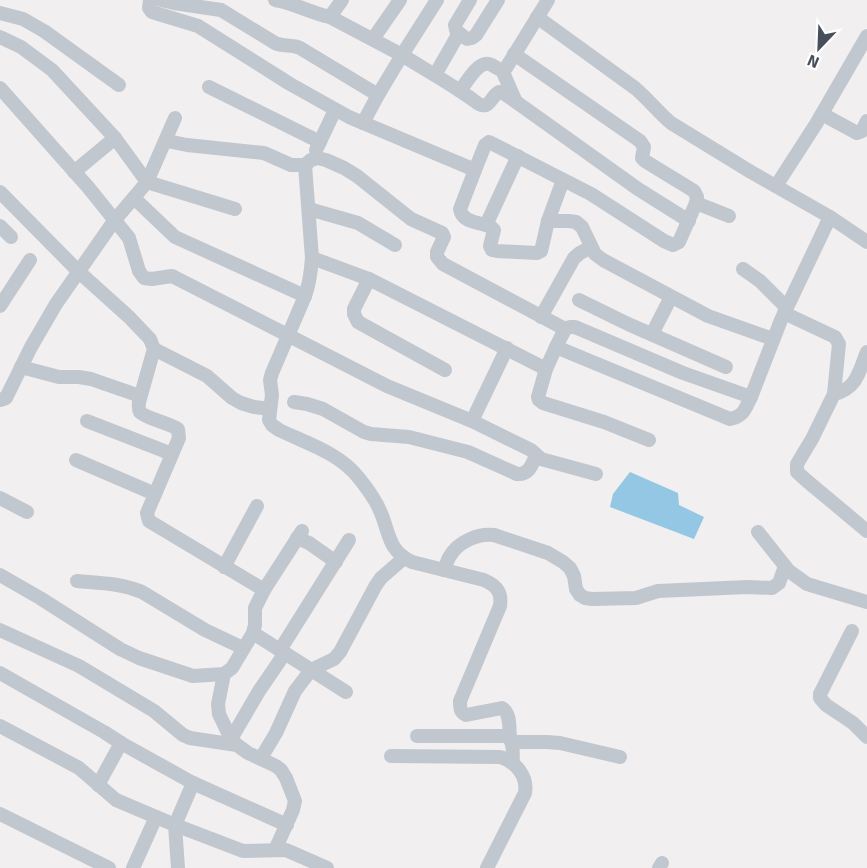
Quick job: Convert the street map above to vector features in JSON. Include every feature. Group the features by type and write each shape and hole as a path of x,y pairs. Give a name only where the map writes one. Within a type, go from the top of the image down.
{"street":[{"path":"150,0 149,8 152,12 198,26 335,110 475,170"},
{"path":"161,0 221,10 279,45 300,48 378,95"},
{"path":"330,17 342,0"},
{"path":"373,39 400,0"},
{"path":"363,123 437,0"},
{"path":"470,0 455,25 456,30 467,39 476,35 498,0"},
{"path":"502,70 506,68 548,0"},
{"path":"283,1 330,17 373,39 435,75 478,104 488,104 499,92 505,94 638,189 688,221"},
{"path":"0,13 23,19 44,31 119,85"},
{"path":"537,17 647,98 671,123 830,217 867,242"},
{"path":"435,75 459,33"},
{"path":"776,186 822,114 867,36"},
{"path":"0,38 21,47 52,70 115,138 147,182 235,209"},
{"path":"514,54 640,141 645,147 642,158 645,161 694,191 698,197 679,242 670,244 591,194 489,142 484,145 460,213 465,218 494,230 490,246 492,250 537,253 541,251 562,180"},
{"path":"460,91 479,66 484,63 502,70"},
{"path":"502,70 516,102"},
{"path":"209,87 320,142"},
{"path":"0,88 129,238 139,271 144,278 172,276 387,386 472,421 531,450 546,461 596,474"},
{"path":"335,110 308,162 312,258 310,283 272,373 269,420 279,430 336,457 358,477 381,512 391,544 404,558 484,580 500,591 500,606 460,701 460,708 466,715 502,708 506,710 513,762"},
{"path":"822,114 857,133 862,131 867,121"},
{"path":"0,400 6,398 46,320 114,220 147,182 167,141 175,118"},
{"path":"74,172 115,138"},
{"path":"167,141 264,153 291,165 317,158 344,168 411,219 442,233 444,237 437,252 439,260 565,329"},
{"path":"486,225 518,156"},
{"path":"0,192 79,272 150,339 154,349 138,409 141,413 178,429 179,438 147,513 149,521 264,590"},
{"path":"134,198 175,237 305,296"},
{"path":"696,203 729,216"},
{"path":"309,209 358,223 395,245"},
{"path":"556,347 730,419 741,415 751,397 786,310 830,217"},
{"path":"548,221 576,222 582,227 595,254 603,260 708,316 773,339"},
{"path":"0,226 11,237"},
{"path":"541,317 574,258 591,247"},
{"path":"312,258 369,279 546,369"},
{"path":"1,302 30,260"},
{"path":"743,269 760,280 786,310 837,339 834,394 797,464 797,472 867,531"},
{"path":"369,279 354,309 358,322 445,370"},
{"path":"652,334 671,297"},
{"path":"579,300 726,367"},
{"path":"650,440 539,400 546,369 565,329 575,327 683,373 751,397"},
{"path":"472,421 507,348"},
{"path":"154,349 207,376 240,403 270,409"},
{"path":"834,394 844,392 852,386 866,359"},
{"path":"21,367 59,377 91,379 141,396"},
{"path":"294,402 323,409 364,432 409,437 468,452 517,474 523,475 529,470 536,455"},
{"path":"87,421 172,454"},
{"path":"76,460 155,494"},
{"path":"0,498 27,512"},
{"path":"224,567 257,506"},
{"path":"758,532 789,571 807,584 867,602"},
{"path":"444,570 448,558 457,548 486,534 548,553 563,562 574,576 576,589 585,598 636,598 658,591 772,588 779,583 785,566"},
{"path":"0,575 120,649 139,658 193,676 224,674 232,668 253,633 255,608 264,590 299,535 336,562"},
{"path":"234,742 259,691 349,540"},
{"path":"261,758 276,733 295,691 311,670 334,659 340,652 376,585 404,558"},
{"path":"77,581 134,588 205,630 243,648"},
{"path":"0,630 79,666 154,711 183,735 190,738 234,742"},
{"path":"852,631 820,698 826,705 853,723 867,737"},
{"path":"253,633 346,692"},
{"path":"0,673 193,783 287,825"},
{"path":"224,674 218,704 219,714 234,742 248,753 276,765 281,770 296,801 275,850"},
{"path":"0,726 79,768 116,801 243,851 286,850 327,868"},
{"path":"417,736 506,736 511,740 560,743 620,757"},
{"path":"98,785 121,743"},
{"path":"391,756 500,757 513,762 525,780 525,792 487,868"},
{"path":"178,868 175,825 193,783"},
{"path":"0,814 109,868"},
{"path":"133,868 156,817"}],"water":[{"path":"630,472 678,493 679,505 704,517 694,539 610,507 613,494"}]}
